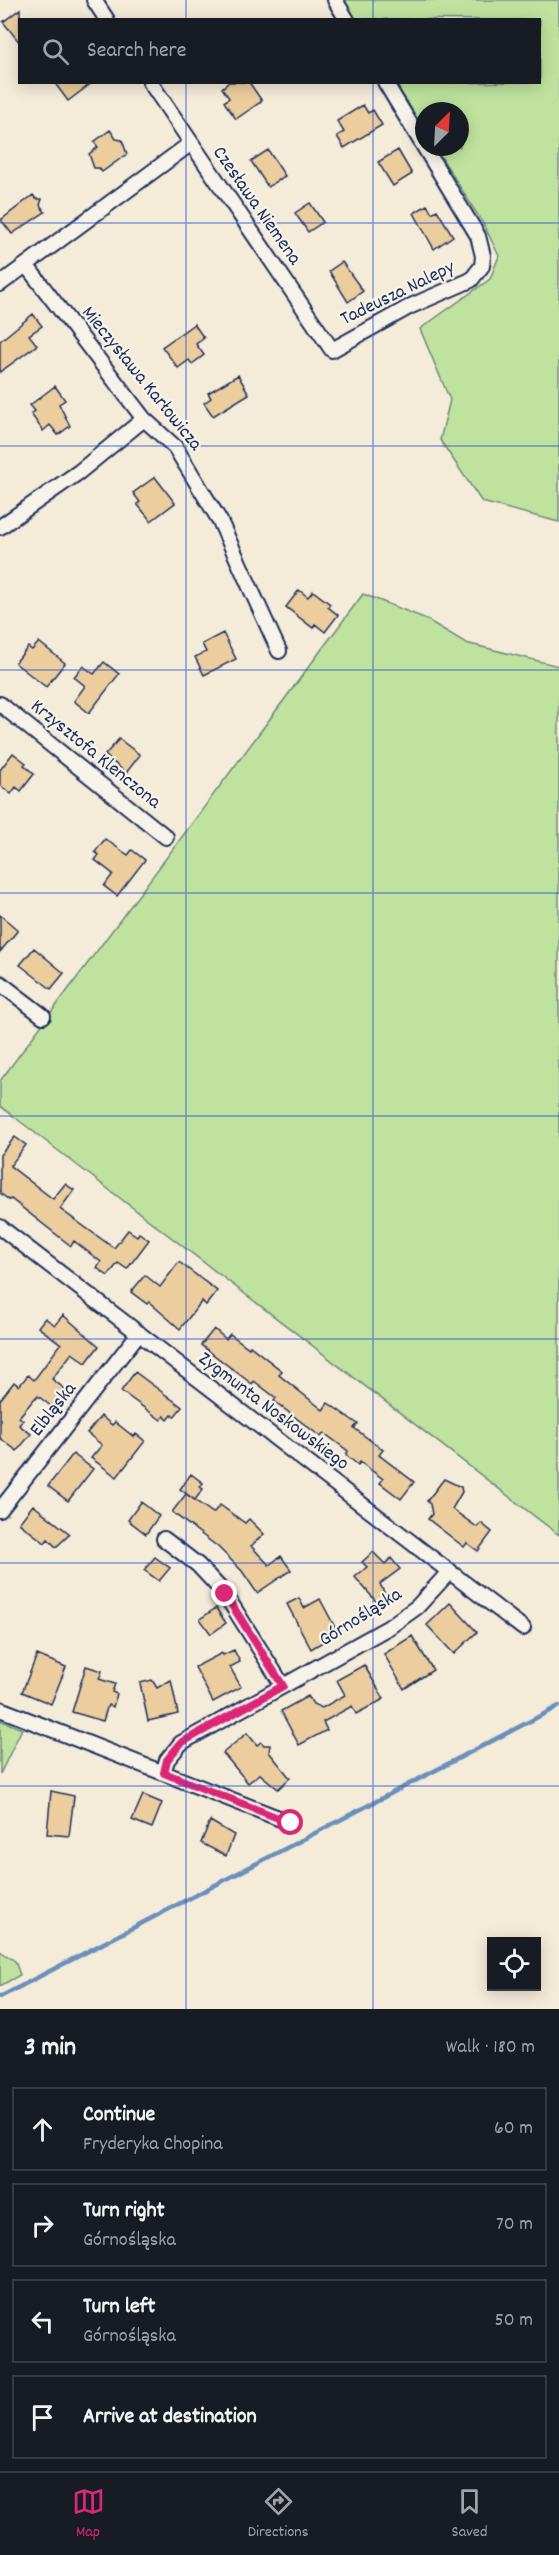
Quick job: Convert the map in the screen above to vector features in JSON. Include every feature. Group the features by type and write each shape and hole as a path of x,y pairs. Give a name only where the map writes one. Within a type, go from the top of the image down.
{"street":[{"path":"94,0 106,18"},
{"path":"335,0 346,18"},
{"name":"Czesława Niemena","path":"151,84 332,350"},
{"name":"Tadeusza Nalepy","path":"332,350 411,306 471,280 482,266 482,244 478,236 386,84"},
{"path":"0,285 190,144"},
{"name":"Mieczysława Karłowicza","path":"26,265 144,419 175,447 220,521 279,651"},
{"path":"0,527 79,472 144,419"},
{"name":"Krzysztofa Klenczona","path":"0,704 166,837"},
{"path":"0,983 43,1016"},
{"name":"Zygmunta Noskowskiego","path":"0,1227 523,1628"},
{"name":"Elbląska","path":"0,1510 139,1333"},
{"path":"164,1539 198,1565 225,1594 283,1686"},
{"name":"Górnośląska","path":"164,1773 167,1760 181,1743 389,1628 417,1607 450,1571"},
{"path":"0,1709 291,1823"}],"green space":[{"path":"343,0 559,0 559,522 482,502 440,440 450,400 420,329 490,279 499,256 484,225 441,156 469,156 469,102 415,102 415,115 396,84 541,84 541,18 354,18"},
{"path":"363,594 424,618 466,643 559,666 559,1535 0,1106 0,1081"},
{"path":"0,1720 22,1729 0,1774"},
{"path":"0,1951 15,1961 20,1975 0,1986"}],"building":[{"path":"20,9 18,41 3,22"},
{"path":"55,84 90,84 68,101"},
{"path":"227,84 250,84 262,101 236,119 224,102 229,98 222,88"},
{"path":"363,105 368,113 373,110 382,125 344,148 337,136 344,132 337,121"},
{"path":"110,130 116,139 122,140 127,154 102,172 99,168 94,168 89,154 98,147 94,142"},
{"path":"268,150 285,176 268,187 251,161"},
{"path":"398,150 412,174 393,186 378,162"},
{"path":"33,195 36,199 42,199 40,205 45,212 12,234 1,220"},
{"path":"310,203 323,222 308,232 295,213"},
{"path":"427,205 432,213 437,210 453,236 434,249 414,213"},
{"path":"342,262 363,291 348,302 329,271"},
{"path":"33,314 42,326 29,335 37,345 0,372 0,341"},
{"path":"194,324 204,338 196,344 204,355 192,364 189,360 178,368 162,347"},
{"path":"238,375 249,394 213,416 204,403 211,398 208,393"},
{"path":"55,386 65,400 59,404 70,426 58,435 50,425 43,431 31,414 35,411 30,405"},
{"path":"155,477 175,503 151,521 137,504 140,502 133,493"},
{"path":"299,590 308,597 313,591 330,604 328,607 338,615 325,632 315,624 313,628 286,607"},
{"path":"223,633 236,659 204,675 195,657 206,652 202,644"},
{"path":"39,642 65,663 46,687 15,663 28,647 32,650"},
{"path":"104,662 119,674 89,713 74,701 85,686 74,677 83,666 94,674"},
{"path":"119,739 140,755 126,773 105,755"},
{"path":"13,753 26,763 24,765 34,774 21,791 16,787 11,794 0,785 0,770"},
{"path":"105,839 128,855 132,850 145,860 117,896 104,886 113,874 95,860 99,855 95,852"},
{"path":"0,915 18,930 0,952"},
{"path":"34,948 64,973 51,989 20,965"},
{"path":"15,1137 26,1145 10,1166 53,1199 65,1184 74,1190 60,1209 114,1248 128,1230 137,1236 139,1233 149,1240 127,1269 118,1263 108,1276 97,1268 101,1262 74,1241 71,1246 0,1193 0,1155"},
{"path":"179,1262 217,1291 206,1305 202,1301 180,1329 149,1302 147,1304 131,1292 145,1275 160,1287"},
{"path":"63,1315 99,1346 86,1363 72,1353 52,1379 65,1389 52,1407 38,1396 19,1417 23,1420 19,1425 31,1434 17,1451 0,1438 0,1400 14,1382 19,1386 28,1375 34,1380 61,1344 38,1327 45,1318 55,1325"},
{"path":"214,1329 226,1339 230,1334 249,1348 250,1346 282,1371 279,1375 323,1410 328,1403 358,1424 354,1428 383,1450 379,1455 414,1482 401,1499 380,1483 383,1479 360,1462 358,1465 346,1455 348,1451 324,1433 321,1437 274,1401 276,1398 254,1381 252,1384 201,1345"},
{"path":"135,1372 182,1407 174,1417 172,1415 168,1420 164,1416 161,1420 121,1391"},
{"path":"101,1416 112,1425 115,1422 134,1437 136,1434 145,1441 117,1477 91,1458 102,1445 87,1433"},
{"path":"73,1454 93,1469 68,1501 48,1486"},
{"path":"191,1474 203,1483 200,1487 203,1489 195,1500 180,1489"},
{"path":"444,1479 461,1487 462,1492 452,1509 477,1527 481,1523 492,1532 478,1551 467,1543 464,1547 428,1519 432,1514 427,1501"},
{"path":"186,1494 213,1513 220,1505 245,1523 249,1519 264,1534 251,1546 269,1565 281,1556 291,1570 257,1593 242,1571 218,1547 172,1512"},
{"path":"141,1502 159,1516 146,1534 128,1520"},
{"path":"33,1505 70,1534 56,1547 48,1539 45,1543 19,1523"},
{"path":"373,1552 385,1564 391,1558 400,1569 380,1584 388,1600 380,1606 355,1577 367,1567 362,1562"},
{"path":"155,1557 170,1568 159,1581 144,1570"},
{"path":"299,1598 304,1608 320,1599 338,1633 311,1649 287,1604"},
{"path":"450,1603 477,1632 454,1654 427,1625"},
{"path":"216,1608 226,1623 211,1634 200,1619"},
{"path":"412,1636 433,1670 404,1689 384,1654"},
{"path":"234,1650 240,1662 230,1667 241,1687 213,1702 195,1667 222,1653 223,1655"},
{"path":"37,1655 66,1667 51,1704 22,1692"},
{"path":"364,1665 384,1699 356,1714 352,1706 323,1722 327,1730 299,1745 281,1711 308,1696 313,1704 322,1708 345,1695 337,1680"},
{"path":"86,1666 102,1671 99,1679 115,1684 112,1692 117,1694 113,1707 108,1705 103,1721 72,1712"},
{"path":"152,1680 157,1688 171,1680 178,1714 148,1721 140,1683"},
{"path":"247,1733 257,1745 261,1742 264,1745 270,1745 269,1752 290,1778 278,1789 260,1774 248,1783 223,1753"},
{"path":"51,1791 74,1796 69,1836 47,1834"},
{"path":"143,1795 162,1803 152,1828 132,1820"},
{"path":"210,1821 234,1835 226,1856 201,1843"}],"waterway":[{"path":"0,1997 559,1706"}],"route":[{"path":"225,1594 283,1686 181,1743 167,1760 164,1773 291,1823"}]}
